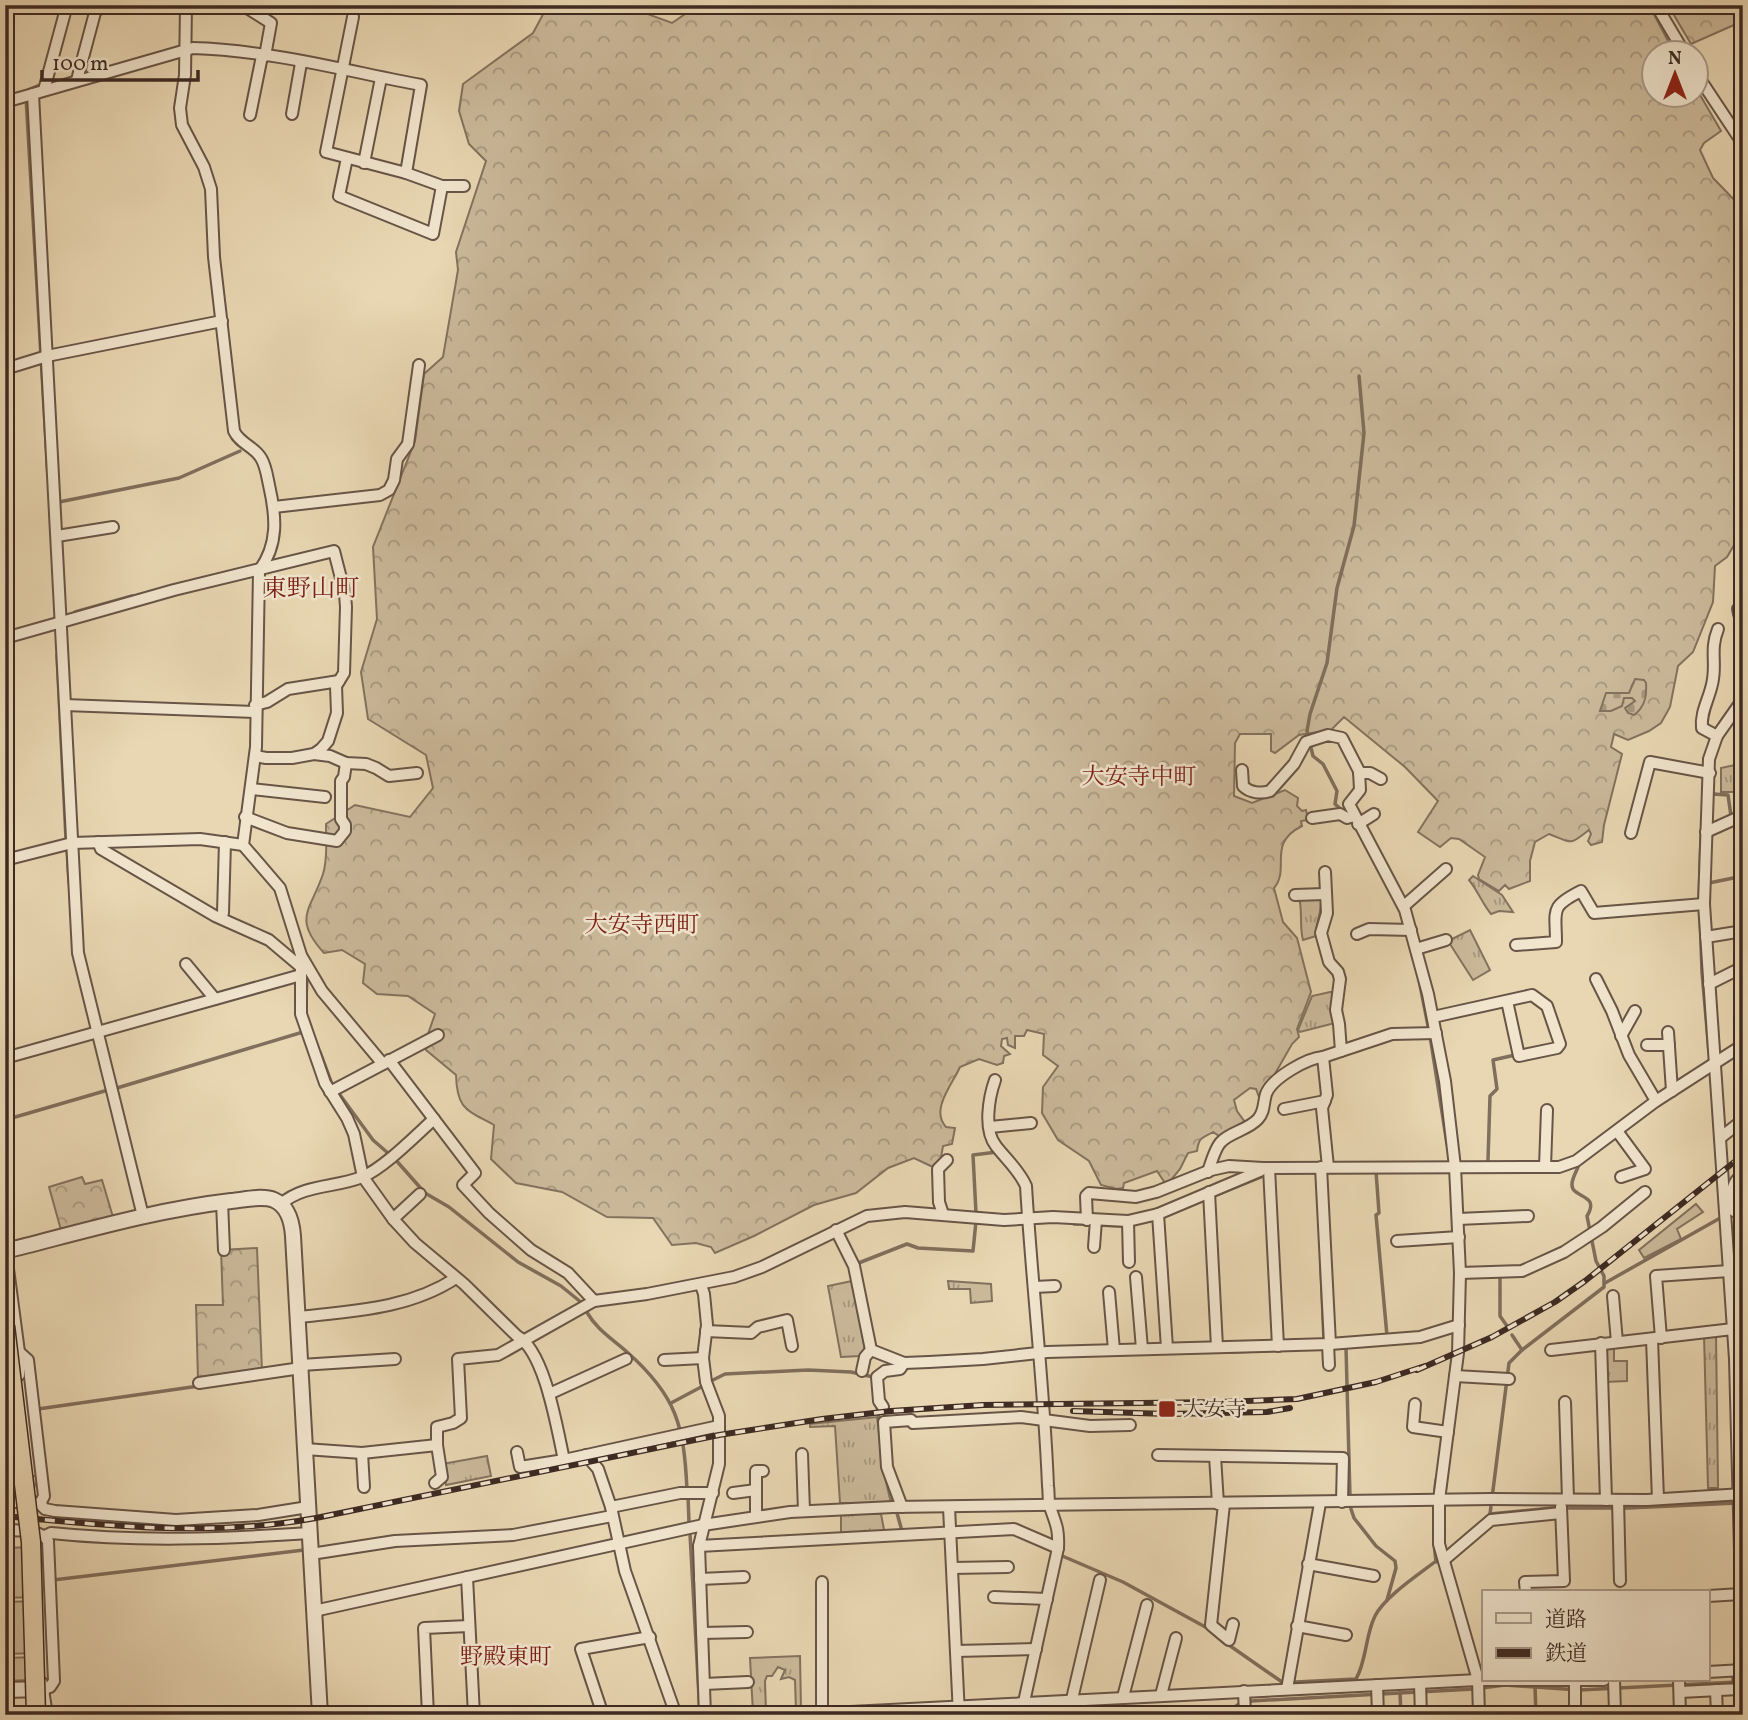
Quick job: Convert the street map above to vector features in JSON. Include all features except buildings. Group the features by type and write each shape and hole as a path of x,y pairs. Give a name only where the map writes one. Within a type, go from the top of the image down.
{"highway":[{"path":"5,1326 31,1542 36,1715"}],"street":[{"path":"44,90 68,5"},
{"path":"77,80 96,7 113,5"},
{"path":"186,5 186,75 181,117 182,125 204,167 211,189 211,216 234,431 239,440 263,461 274,507 272,547 259,570 255,756 243,845"},
{"path":"1656,5 1676,38"},
{"path":"244,6 271,23 250,115"},
{"path":"352,17 326,152 406,173 442,186 464,186"},
{"path":"5,102 187,49 221,49 263,56 421,85 406,173"},
{"path":"292,114 301,63"},
{"path":"364,163 381,78"},
{"path":"1710,94 1743,144"},
{"path":"28,96 43,357 57,536 78,953 143,1216"},
{"path":"346,158 339,196 433,234 442,186"},
{"path":"5,369 43,357 222,321"},
{"path":"274,507 380,495 389,490 394,480 397,459 408,444 419,365"},
{"path":"57,536 113,527"},
{"path":"5,638 174,590 334,551 345,594 344,673 336,686 338,703 332,731 328,741 314,754"},
{"path":"1717,736 1702,728 1701,720 1713,679 1713,643 1718,629"},
{"path":"65,705 255,708 288,688 339,681"},
{"path":"1734,1211 1720,1138 1706,937 1701,904 1709,759 1717,736 1743,699"},
{"path":"1242,770 1243,786 1247,790 1258,793 1270,791 1294,764 1308,741 1328,734 1342,738 1358,764 1360,790 1349,804 1352,819 1371,845 1404,906 1408,930 1416,949 1433,1017 1432,1033 1458,1219 1456,1237 1460,1273 1455,1377 1445,1431 1438,1500 1442,1556 1478,1686 1479,1715"},
{"path":"255,756 292,758 314,754 330,755 346,763 366,764 389,776 417,773"},
{"path":"1631,833 1650,762 1710,773"},
{"path":"245,817 287,833 337,841 345,831 341,819 341,780 346,763"},
{"path":"1359,773 1370,773 1381,779"},
{"path":"251,789 325,797"},
{"path":"1312,818 1340,814 1352,819 1374,814"},
{"path":"1706,832 1737,818 1743,822"},
{"path":"5,860 72,843 99,845 200,839 243,845 280,888 301,966 301,1014 354,1134 363,1177 393,1219 415,1243 517,1336 525,1340 550,1394 564,1460"},
{"path":"223,913 225,842"},
{"path":"99,845 215,916 269,940 301,966 434,1119 475,1173 463,1185 489,1213 531,1250 568,1273 594,1301"},
{"path":"1404,906 1446,869"},
{"path":"1325,872 1327,913 1321,933 1329,961 1340,979 1336,1010 1341,1051"},
{"path":"1516,945 1556,942 1555,912 1562,900 1581,891 1594,913 1701,904"},
{"path":"1295,895 1324,894"},
{"path":"1357,934 1369,929 1408,930"},
{"path":"1706,937 1743,931"},
{"path":"1416,949 1446,940"},
{"path":"186,964 215,999"},
{"path":"5,1058 215,999 301,966"},
{"path":"1709,984 1743,968"},
{"path":"1596,979 1629,1055 1656,1101"},
{"path":"1433,1017 1532,995 1547,1006 1560,1044 1557,1048 1519,1056 1507,1001"},
{"path":"1621,1036 1635,1011"},
{"path":"1668,1032 1672,1091"},
{"path":"1208,1171 1221,1142 1253,1124 1261,1116 1270,1088 1294,1068 1309,1060 1392,1034 1432,1033"},
{"path":"333,1091 438,1035"},
{"path":"1647,1045 1669,1045"},
{"path":"1094,1247 1094,1223 1086,1196 1089,1193 1136,1197 1229,1166 1268,1171 1559,1167 1576,1161 1656,1101 1743,1045"},
{"path":"1323,1057 1327,1095 1322,1108 1329,1365"},
{"path":"995,1080 991,1093 990,1127 995,1145 1006,1155 1026,1186 1049,1506 1058,1524 1047,1598 1024,1702"},
{"path":"1284,1109 1325,1101"},
{"path":"1545,1167 1546,1110"},
{"path":"281,1203 302,1191 363,1177 434,1119"},
{"path":"1720,1138 1743,1120"},
{"path":"990,1127 1031,1123"},
{"path":"1617,1130 1645,1169 1621,1177"},
{"path":"943,1214 939,1202 938,1169 947,1160"},
{"path":"435,1483 442,1477 437,1427 461,1418 458,1359 498,1355 594,1301 701,1285 734,1277 762,1267 867,1216 897,1212 1004,1220 1054,1217 1094,1223 1128,1224 1158,1217 1268,1171"},
{"path":"1268,1171 1278,1346"},
{"path":"1740,1678 1742,1566 1739,1359 1731,1330 1727,1271 1734,1211 1732,1186 1743,1174"},
{"path":"1460,1273 1522,1271 1564,1252 1645,1192"},
{"path":"393,1219 420,1194"},
{"path":"1210,1196 1217,1347"},
{"path":"30,1476 6,1249 143,1216 222,1202 272,1198 281,1203 292,1226 320,1715"},
{"path":"222,1202 224,1250"},
{"path":"1458,1219 1528,1216"},
{"path":"1158,1217 1167,1348"},
{"path":"1128,1224 1129,1262"},
{"path":"836,1230 854,1266 871,1350"},
{"path":"1397,1241 1456,1237"},
{"path":"1658,1499 1656,1276 1727,1271"},
{"path":"1136,1277 1142,1349"},
{"path":"298,1317 401,1303 438,1290 456,1278"},
{"path":"701,1285 706,1331 703,1357 706,1382 719,1416 719,1464 699,1546 705,1715"},
{"path":"1034,1287 1055,1286"},
{"path":"1109,1292 1115,1350"},
{"path":"1613,1296 1617,1342"},
{"path":"706,1331 751,1333 758,1327 787,1321 792,1346"},
{"path":"871,1350 904,1363 1039,1353 1327,1345 1420,1337 1456,1325"},
{"path":"1551,1350 1731,1330"},
{"path":"1601,1343 1620,1581"},
{"path":"862,1371 864,1357 871,1350"},
{"path":"5,1353 19,1352 28,1360 44,1496 40,1504"},
{"path":"664,1360 703,1357"},
{"path":"199,1383 301,1367 395,1359"},
{"path":"550,1394 626,1359"},
{"path":"883,1407 879,1401 877,1377 884,1371 900,1369 904,1363"},
{"path":"1455,1377 1507,1379"},
{"path":"1526,1590 1525,1583 1564,1581 1562,1505 1566,1402"},
{"path":"1415,1404 1413,1427 1445,1431"},
{"path":"898,1507 887,1467 884,1422 1021,1417 1090,1426 1130,1425"},
{"path":"517,1452 520,1467 719,1426"},
{"path":"305,1449 362,1453 437,1445"},
{"path":"362,1453 364,1487"},
{"path":"802,1454 804,1511"},
{"path":"1158,1454 1343,1458 1342,1502"},
{"path":"586,1455 598,1469 612,1512 617,1544 676,1715"},
{"path":"1215,1456 1221,1504 1211,1625 1229,1640 1233,1624"},
{"path":"756,1516 756,1471 763,1471"},
{"path":"733,1493 756,1490"},
{"path":"311,1553 395,1541 513,1535 680,1493 713,1493"},
{"path":"314,1611 703,1525 804,1511 898,1507 1493,1499 1562,1505 1615,1504 1658,1499 1741,1501"},
{"path":"5,1501 40,1504 55,1511 176,1520 258,1515 308,1507"},
{"path":"1287,1689 1320,1503"},
{"path":"1442,1556 1492,1520 1562,1505"},
{"path":"949,1507 958,1711"},
{"path":"699,1546 1014,1529 1056,1550"},
{"path":"5,1530 45,1536 51,1533 142,1540 310,1533"},
{"path":"5,1690 43,1689 54,1681 48,1541 45,1536"},
{"path":"1308,1563 1374,1576"},
{"path":"38,1566 43,1689 47,1715"},
{"path":"952,1568 1008,1567"},
{"path":"467,1577 474,1715"},
{"path":"700,1579 744,1577"},
{"path":"1072,1699 1100,1580"},
{"path":"822,1582 822,1713"},
{"path":"1710,1596 1741,1594"},
{"path":"994,1597 1047,1598"},
{"path":"1123,1697 1147,1605"},
{"path":"428,1715 424,1628 469,1626"},
{"path":"1297,1626 1346,1635"},
{"path":"702,1633 747,1632"},
{"path":"603,1715 581,1650 650,1637"},
{"path":"1161,1695 1176,1639"},
{"path":"956,1651 1036,1649"},
{"path":"1710,1672 1740,1678"},
{"path":"1680,1715 1680,1686 1716,1690 1740,1678"},
{"path":"704,1684 748,1682"},
{"path":"791,1715 958,1711 1024,1702 1244,1694 1287,1689 1377,1691 1611,1684 1615,1712 1655,1712"},
{"path":"1575,1686 1575,1715"},
{"path":"1420,1689 1421,1715"},
{"path":"1716,1690 1717,1715"},
{"path":"1377,1691 1378,1715"},
{"path":"1244,1694 1245,1713"}],"green space":[{"path":"548,5 623,5 672,23 685,14 682,5 1649,5 1667,38 1640,38 1640,108 1708,108 1721,131 1704,143 1700,150 1713,178 1743,209 1743,538 1737,540 1727,557 1715,566 1713,602 1693,652 1678,666 1670,707 1661,723 1628,740 1614,734 1611,747 1622,754 1602,842 1591,845 1588,841 1591,834 1589,830 1574,841 1549,834 1535,842 1530,861 1530,881 1509,889 1505,885 1499,891 1479,879 1485,857 1459,839 1451,838 1440,847 1418,832 1438,801 1405,767 1344,717 1331,730 1299,735 1275,753 1271,751 1271,734 1240,734 1235,743 1234,796 1252,803 1285,790 1298,798 1297,806 1302,811 1306,810 1308,820 1301,821 1302,826 1285,840 1279,880 1274,888 1283,922 1297,938 1311,992 1297,1029 1299,1037 1292,1044 1260,1100 1256,1089 1250,1088 1234,1100 1237,1111 1247,1125 1222,1138 1213,1132 1202,1138 1197,1151 1188,1153 1171,1180 1165,1183 1157,1171 1124,1183 1123,1188 1101,1185 1089,1161 1058,1140 1042,1113 1043,1087 1058,1066 1043,1055 1044,1034 1027,1030 1024,1036 1015,1036 1015,1048 1008,1045 1007,1038 1002,1039 1001,1046 1010,1054 1004,1056 1003,1063 997,1065 979,1059 960,1067 941,1105 940,1113 946,1127 955,1128 952,1144 943,1146 940,1163 933,1167 914,1158 888,1168 856,1193 814,1205 715,1253 711,1247 696,1243 672,1245 653,1218 607,1217 562,1192 516,1183 491,1159 494,1125 465,1108 459,1095 456,1075 426,1050 427,1037 435,1014 408,996 377,994 363,983 365,964 342,950 324,953 314,941 306,922 325,868 326,824 355,805 410,817 433,788 426,755 368,719 361,672 377,619 373,547 415,441 424,374 443,357 458,270 456,252 486,161 469,144 459,111 463,84 533,33"},
{"path":"1668,5 1743,5 1743,21 1705,38 1687,38"},
{"path":"1635,679 1644,680 1646,683 1644,701 1638,712 1634,715 1628,713 1625,708 1635,701 1632,698 1624,698 1622,706 1611,711 1600,711 1606,693 1629,693"},
{"path":"1738,745 1743,747 1743,792 1721,792 1721,768 1735,765"},
{"path":"1473,876 1502,895 1513,912 1499,911 1491,914 1469,880"},
{"path":"1299,898 1321,898 1316,936 1303,940 1301,908"},
{"path":"1470,930 1490,970 1473,980 1448,941"},
{"path":"1333,992 1335,1023 1300,1032 1298,1030 1312,996"},
{"path":"82,1177 85,1184 102,1180 113,1217 61,1230 49,1187"},
{"path":"1696,1204 1703,1212 1677,1229 1681,1239 1644,1258 1639,1250"},
{"path":"257,1248 262,1371 198,1380 196,1305 223,1305 221,1250"},
{"path":"852,1281 865,1349 861,1356 841,1357 828,1286"},
{"path":"948,1281 991,1284 992,1301 971,1303 970,1289 949,1289"},
{"path":"1716,1334 1718,1488 1708,1488 1704,1335"},
{"path":"1608,1346 1614,1346 1614,1361 1627,1361 1627,1381 1605,1382 1604,1350"},
{"path":"5,1360 29,1476 39,1476 30,1498 5,1496"},
{"path":"877,1417 883,1469 891,1503 840,1503 835,1426 810,1427 810,1424"},
{"path":"487,1456 491,1476 446,1485 442,1464"},
{"path":"841,1513 881,1514 885,1535 841,1536"},
{"path":"33,1547 37,1611 39,1675 29,1680 5,1681 5,1658 38,1657 38,1653 5,1654 5,1602 36,1601 35,1597 5,1598 5,1548"},
{"path":"800,1656 801,1709 796,1710 795,1680 789,1677 781,1679 785,1670 778,1667 765,1681 766,1712 753,1713 750,1658"}],"waterway":[{"path":"28,90 42,84"},
{"path":"26,97 48,477"},
{"path":"1344,812 1335,804 1337,791 1323,764 1313,756 1307,731 1327,663 1337,588 1354,526 1364,433 1359,376"},
{"path":"59,502 179,478 240,451"},
{"path":"1738,541 1743,549"},
{"path":"75,612 132,596"},
{"path":"57,655 66,839"},
{"path":"1720,723 1743,690"},
{"path":"1713,794 1728,795 1731,816"},
{"path":"1699,902 1701,837"},
{"path":"67,849 69,882"},
{"path":"1740,850 1743,867"},
{"path":"1709,883 1743,876"},
{"path":"1700,917 1709,1052"},
{"path":"306,997 307,978"},
{"path":"1419,980 1447,1144"},
{"path":"117,1088 303,1032"},
{"path":"320,1052 332,1084 373,1140 389,1154"},
{"path":"1488,1160 1490,1096 1497,1089 1493,1060 1515,1055"},
{"path":"5,1120 108,1090"},
{"path":"976,1213 973,1155 997,1152"},
{"path":"394,1158 425,1193 449,1207 518,1262 561,1286 582,1303"},
{"path":"1490,1514 1509,1363 1604,1287 1604,1276 1596,1261 1587,1216 1590,1203 1573,1189 1578,1167"},
{"path":"1376,1171 1379,1213 1376,1215 1387,1336"},
{"path":"1214,1196 1266,1175"},
{"path":"1605,1283 1722,1217"},
{"path":"856,1264 907,1244 918,1248 973,1251 976,1221"},
{"path":"1074,1224 1086,1224"},
{"path":"1097,1225 1121,1226"},
{"path":"1321,1268 1324,1341"},
{"path":"1500,1276 1500,1316 1507,1326"},
{"path":"586,1311 600,1329 644,1368 667,1398 680,1430 687,1490"},
{"path":"1512,1335 1522,1350"},
{"path":"1346,1348 1350,1497"},
{"path":"1231,1352 1290,1350"},
{"path":"711,1381 725,1374 808,1370 851,1372 873,1377"},
{"path":"38,1409 199,1386"},
{"path":"671,1403 703,1386"},
{"path":"877,1405 880,1426"},
{"path":"1435,1490 1436,1480"},
{"path":"890,1488 902,1531"},
{"path":"686,1497 688,1496 689,1523"},
{"path":"1485,1519 1490,1514 1552,1508 1737,1503"},
{"path":"1351,1509 1354,1518 1376,1546 1395,1561 1396,1568 1387,1600"},
{"path":"1434,1510 1434,1522"},
{"path":"690,1534 700,1715"},
{"path":"1434,1543 1436,1562"},
{"path":"53,1580 304,1550"},
{"path":"1060,1555 1123,1582 1209,1629"},
{"path":"1296,1682 1356,1679 1372,1624 1380,1608 1404,1585 1440,1558"},
{"path":"1226,1643 1282,1682"},
{"path":"1237,1715 1239,1708 1251,1701 1505,1685 1579,1690 1737,1682"},
{"path":"1535,1687 1536,1715"},
{"path":"1400,1693 1401,1715"},
{"path":"1233,1715 1236,1706 1242,1702"}],"railway":[{"path":"1417,1370 1492,1337 1555,1302 1743,1155"},
{"path":"5,1516 161,1528 277,1524 719,1435 822,1419 983,1405 1297,1399 1376,1382 1425,1366"},
{"path":"1073,1411 1168,1414 1267,1412 1290,1408"}],"place":[{"name":"大安寺","path":"1167,1409"}],"district":[{"name":"東野山町","path":"311,588"},
{"name":"大安寺中町","path":"1139,776"},
{"name":"大安寺西町","path":"642,924"},
{"name":"野殿東町","path":"506,1656"}]}
